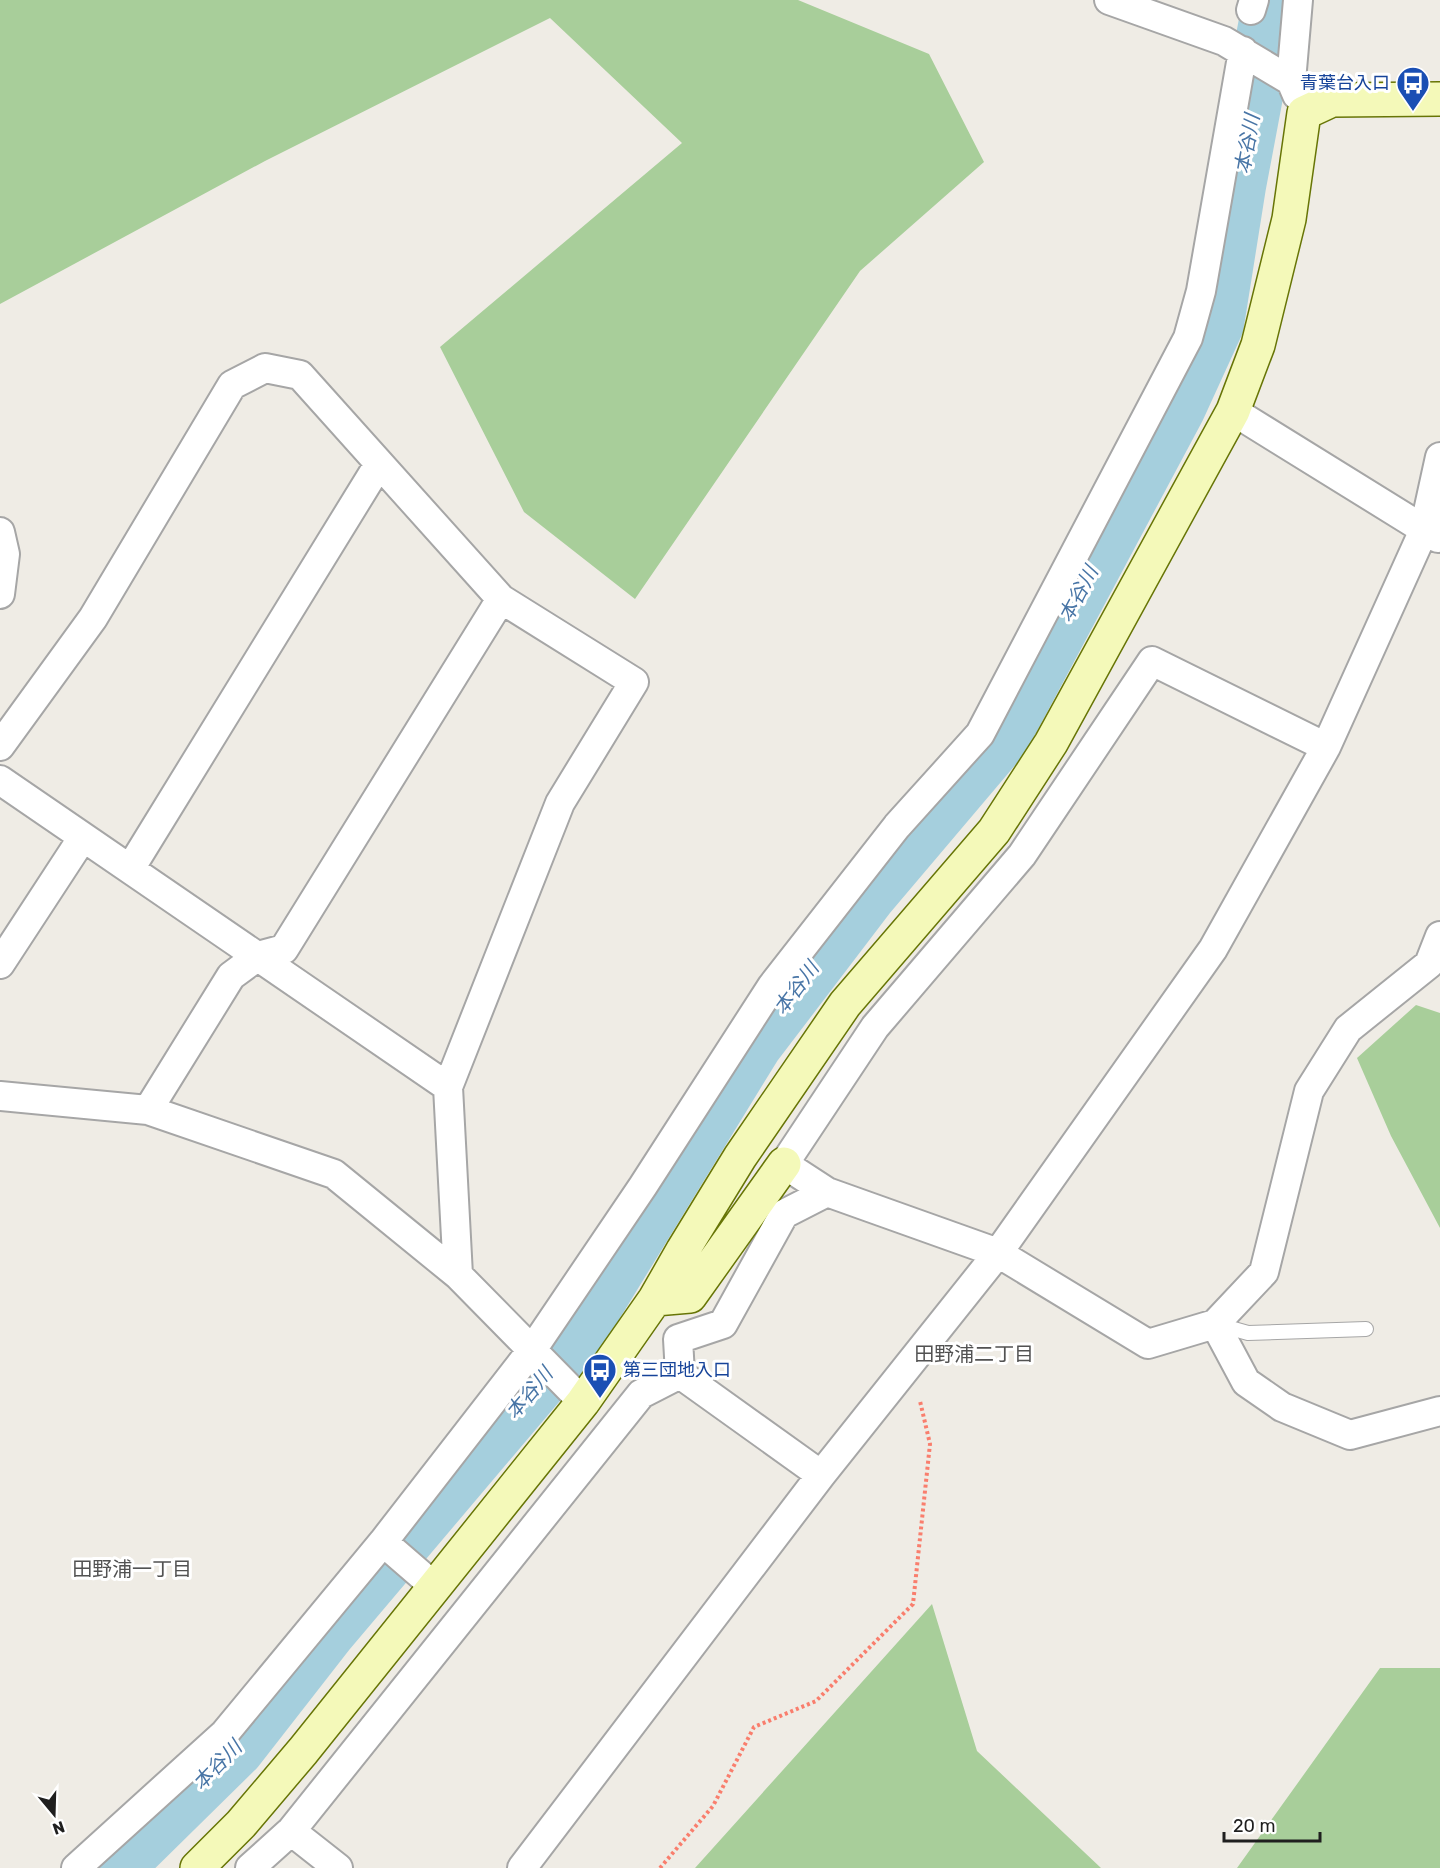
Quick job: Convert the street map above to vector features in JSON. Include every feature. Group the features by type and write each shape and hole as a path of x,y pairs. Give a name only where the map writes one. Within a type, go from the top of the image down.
{"street":[{"path":"1109,0 1224,41 1291,81"},
{"path":"197,1868 249,1815 583,1402 655,1299 740,1157 845,1004 994,831 1051,743 1233,411 1258,345 1289,219 1304,113 1291,81 1298,0"},
{"path":"76,1868 225,1733 383,1542 532,1350 772,986 897,826 980,734 1188,338 1201,291 1243,51"},
{"path":"1304,113 1332,100 1440,99"},
{"path":"0,746 93,618 232,385 265,368 300,375 501,599 634,682 560,802 448,1087 458,1275"},
{"path":"1233,411 1432,535"},
{"path":"522,1868 821,1475 998,1253 1213,949 1326,747 1432,535 1440,457"},
{"path":"130,869 379,464"},
{"path":"0,532 5,554 0,594"},
{"path":"148,1110 231,976 258,956 284,949 501,599"},
{"path":"655,1299 690,1296 784,1164 875,1027 1022,855 1152,662 1326,747"},
{"path":"0,780 448,1087"},
{"path":"0,964 83,837"},
{"path":"784,1164 827,1192 998,1253 1148,1344 1215,1324 1264,1272 1309,1091 1348,1029 1429,964 1440,936"},
{"path":"0,1096 148,1110 334,1174 458,1275 583,1402"},
{"path":"680,1374 678,1339 723,1324 784,1214 827,1192"},
{"path":"1215,1324 1246,1382 1282,1407 1350,1435 1440,1412"},
{"path":"680,1374 821,1475"},
{"path":"250,1868 291,1831 641,1394 680,1374"},
{"path":"383,1542 435,1587"},
{"path":"291,1831 338,1868"}],"lane":[{"path":"1215,1324 1248,1332 1366,1329"}],"path":[{"path":"660,1868 713,1806 754,1727 816,1701 913,1604 930,1444 911,1363"}],"green space":[{"path":"0,0 798,0 929,54 984,162 860,271 635,599 524,512 440,347 682,143 550,18 265,161 0,304"},
{"path":"1416,1005 1440,1013 1440,1228 1391,1136 1357,1058"},
{"path":"932,1604 977,1751 1101,1868 695,1868"},
{"path":"1380,1668 1440,1668 1440,1868 1237,1868"}],"waterway":[{"name":"本谷川","path":"114,1868 236,1748 328,1630 570,1344 753,1045 868,894 1001,737 1177,407 1215,324 1237,186 1272,0"}],"place":[{"name":"青葉台入口","path":"1413,112"},
{"name":"第三団地入口","path":"600,1399"}],"district":[{"name":"田野浦二丁目","path":"974,1354"},
{"name":"田野浦一丁目","path":"132,1569"}]}
